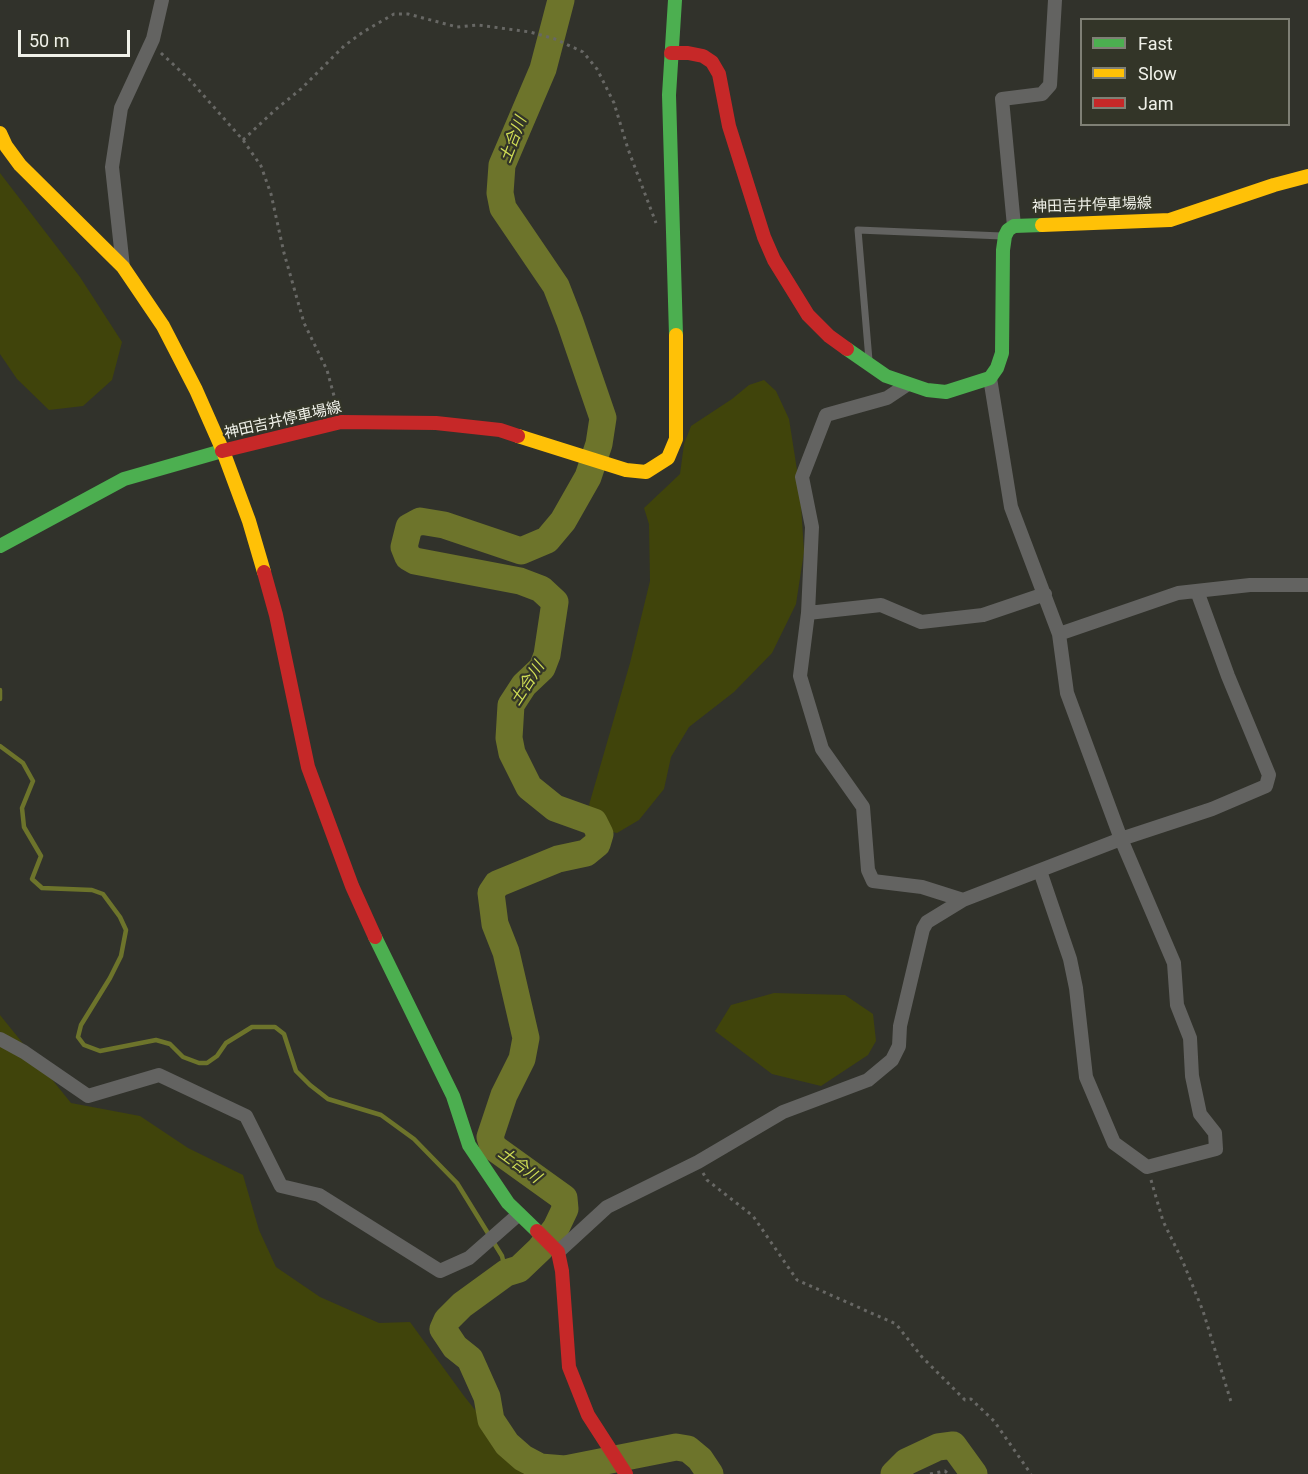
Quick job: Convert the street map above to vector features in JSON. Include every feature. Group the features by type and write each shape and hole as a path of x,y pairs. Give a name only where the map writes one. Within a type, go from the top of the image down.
{"main road":[{"path":"675,0 671,53 703,56 711,62 719,74 729,126 764,237 774,260 808,315 829,336 886,376 927,390 946,392 990,378 998,368 1002,353 1009,231"},
{"name":"神田吉井停車場線","path":"0,546 124,479 223,451 341,422 436,423 500,430 626,471 645,472 668,458 676,439 674,238 669,95 671,53"},
{"path":"0,133 6,146 20,165 123,267 163,326 196,390 223,451 249,520 276,615 308,767 352,886 453,1096 469,1145 508,1203 558,1252 562,1271 569,1366 588,1415 626,1474"},
{"name":"神田吉井停車場線","path":"1009,231 1170,220 1308,176"}],"street":[{"path":"123,267 112,167 121,108 153,39 162,0"},
{"path":"1009,231 1002,99 1042,94 1050,85 1054,0"},
{"path":"990,378 1011,507 1059,634 1067,693 1121,839 1174,963 1177,1005 1190,1038 1192,1076 1200,1114 1215,1133 1216,1149 1147,1167 1114,1143 1086,1077 1076,988 1070,959 1040,871"},
{"path":"908,384 888,398 826,416 802,477 812,527 808,613 800,676 822,749 863,807 868,870 873,881 922,887 963,900"},
{"path":"1059,634 1178,593 1250,585 1308,585"},
{"path":"558,1252 607,1207 698,1162 783,1112 868,1080 892,1060 899,1046 900,1026 923,929 927,922 963,900 1121,839 1212,809 1266,786 1269,775 1228,676 1197,591"},
{"path":"808,613 881,605 921,622 983,615 1045,594"},
{"path":"0,1039 24,1052 88,1096 159,1075 246,1116 281,1186 319,1195 440,1271 469,1258 519,1214"}],"lane":[{"path":"869,364 858,230 1009,231"}],"path":[{"path":"243,140 302,89 345,46 363,32 394,14 408,14 457,27 478,25 530,32 555,39 583,52 597,69 614,103 628,149 656,223"},
{"path":"153,39 164,57 189,79 243,140 261,166 271,194 284,254 304,323 313,346 327,370 341,422"},
{"path":"698,1162 707,1180 753,1216 797,1280 896,1324 922,1357 965,1400 971,1399 994,1421 1030,1474"},
{"path":"1147,1167 1163,1221 1203,1311 1232,1404"},
{"path":"930,1474 945,1471 948,1474"}],"green space":[{"path":"0,173 80,277 122,342 112,380 83,406 49,410 17,379 0,354"},
{"path":"764,380 776,391 789,419 800,489 804,552 796,604 772,653 734,692 689,727 671,757 664,789 639,820 617,833 594,828 589,805 630,663 650,581 649,524 644,508 680,474 684,444 691,426 749,385"},
{"path":"774,993 845,995 873,1014 876,1041 868,1055 821,1086 772,1074 715,1031 731,1005"},
{"path":"0,1015 71,1103 140,1116 188,1148 243,1175 259,1230 276,1267 320,1297 379,1323 410,1322 464,1396 526,1474 0,1474"}],"waterway":[{"name":"土合川","path":"561,0 543,69 502,165 500,193 503,208 556,286 603,418 599,444 588,477 563,521 547,540 521,551 444,525 420,521 409,527 404,547 408,557 415,561 520,581 541,589 555,602 547,655 542,668 524,685 511,705 509,738 512,753 529,787 555,808 594,822 600,834 597,844 586,853 558,859 497,884 491,893 495,924 506,952 526,1038 522,1059 504,1095 490,1137 493,1147 564,1198 565,1209 556,1228 540,1249 519,1269 506,1273 462,1305 447,1320 443,1329 455,1347 470,1359 487,1397 491,1420 507,1444 523,1458 540,1467 565,1469 676,1447 688,1449 700,1459 710,1474"},
{"path":"0,690 0,699"},
{"path":"0,746 23,763 33,781 22,808 24,827 41,856 32,879 42,888 92,890 103,894 120,917 126,930 121,956 81,1025 78,1037 84,1045 100,1051 156,1040 170,1044 183,1057 199,1063 207,1063 217,1056 226,1043 252,1027 275,1027 284,1034 296,1071 310,1085 328,1099 381,1115 414,1139 457,1183 502,1256 506,1273"},
{"name":"土合川","path":"894,1474 906,1462 938,1447 953,1445 974,1474"}],"traffic: fast":[{"path":"675,0 669,95 676,335"},
{"path":"847,349 886,376 927,390 946,392 990,378 997,368 1002,353 1005,236 1014,226 1042,225"},
{"path":"0,546 124,479 222,451"},
{"path":"375,937 453,1096 469,1145 508,1203 537,1231"}],"traffic: slow":[{"path":"0,133 6,146 20,165 123,267 163,326 196,390 223,451 249,521 264,572"},
{"path":"1042,225 1170,220 1308,176"},
{"path":"518,436 626,470 646,472 668,458 676,439 676,335"}],"traffic: jam":[{"path":"671,53 703,56 712,62 719,74 729,126 764,237 774,260 808,315 829,336 847,349"},
{"path":"222,451 341,422 436,423 500,430 518,436"},
{"path":"264,572 276,615 308,767 352,886 375,937"},
{"path":"537,1231 558,1252 562,1271 569,1367 588,1415 626,1474"}]}
